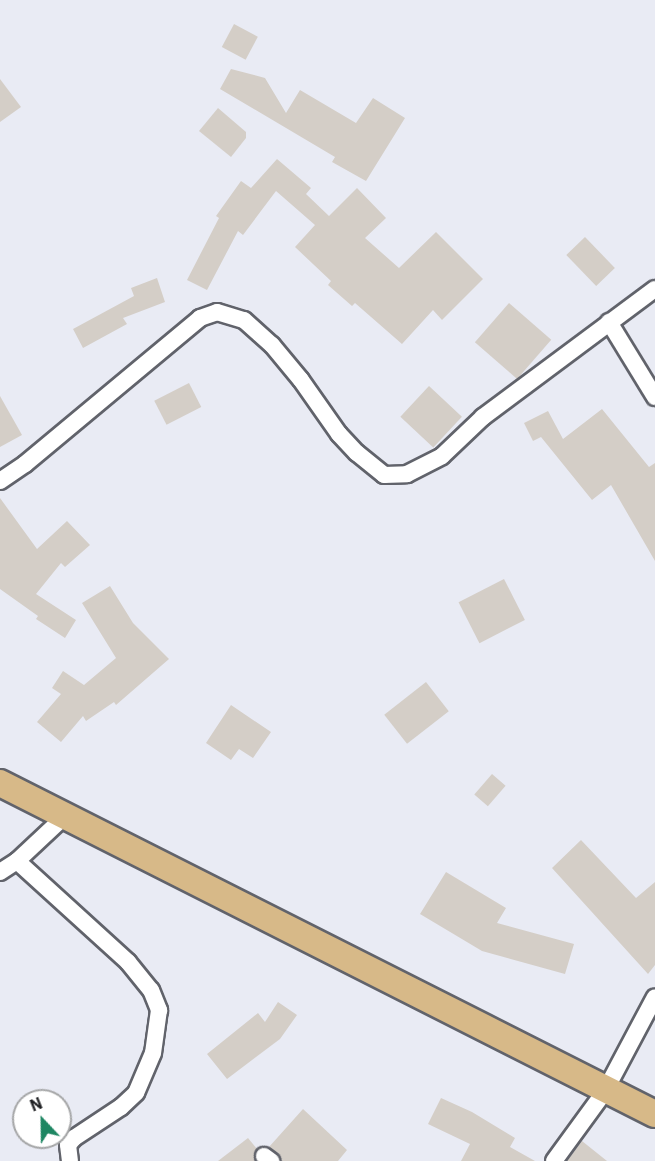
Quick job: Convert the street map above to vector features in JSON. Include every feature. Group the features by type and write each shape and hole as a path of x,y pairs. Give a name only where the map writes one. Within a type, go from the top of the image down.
{"main road":[{"path":"0,783 655,1114"}],"street":[{"path":"0,481 25,464 200,318 217,312 244,320 272,345 301,380 339,434 384,475 407,474 442,456 483,417 655,289"},
{"path":"609,322 655,397"},
{"path":"0,872 16,861 64,817"},
{"path":"16,861 128,962 151,990 159,1010 153,1053 136,1093 121,1107 74,1138 68,1145 70,1161"},
{"path":"554,1161 605,1090 655,997"}],"building":[{"path":"234,24 258,37 246,60 222,47"},
{"path":"231,69 265,78 286,113 300,90 356,123 373,98 405,118 366,181 332,162 335,157 220,89"},
{"path":"0,79 21,107 0,122"},
{"path":"218,108 246,132 246,138 231,157 199,131"},
{"path":"277,159 311,188 306,194 329,216 357,188 386,218 365,238 399,268 436,232 483,279 442,320 433,310 402,344 355,303 352,306 328,285 331,281 295,247 315,225 276,191 243,235 238,231 207,290 187,280 219,218 216,216 241,181 251,188"},
{"path":"585,237 615,268 596,286 566,255"},
{"path":"157,278 165,302 123,318 127,324 83,348 73,329 134,296 131,288"},
{"path":"509,303 551,340 517,379 475,342"},
{"path":"189,383 201,407 167,425 154,401"},
{"path":"429,386 462,417 433,447 400,417"},
{"path":"0,396 22,435 0,447"},
{"path":"602,409 649,467 655,463 655,561 611,485 592,500 541,437 533,441 524,423 548,411 563,439"},
{"path":"0,498 37,549 67,521 90,545 65,567 61,563 36,594 76,620 65,638 36,619 38,616 0,589"},
{"path":"504,579 525,620 479,643 459,602"},
{"path":"110,586 133,623 169,659 116,705 114,702 86,721 83,716 61,742 37,722 61,694 52,688 63,671 84,685 116,658 82,603"},
{"path":"426,682 449,711 407,744 384,715"},
{"path":"231,705 271,732 253,758 239,749 231,760 206,743"},
{"path":"492,774 506,786 488,806 474,794"},
{"path":"581,840 636,898 655,882 655,965 648,974 552,868"},
{"path":"446,872 506,908 497,923 574,944 565,974 482,951 420,914"},
{"path":"278,1002 297,1015 280,1039 227,1079 207,1054 258,1013 265,1022"},
{"path":"441,1098 472,1112 515,1138 510,1147 535,1161 461,1161 470,1144 428,1124"},
{"path":"303,1109 347,1150 338,1161 281,1161 278,1153 269,1147"},
{"path":"248,1138 257,1149 255,1161 218,1161"},
{"path":"582,1141 607,1161 567,1161"}]}
